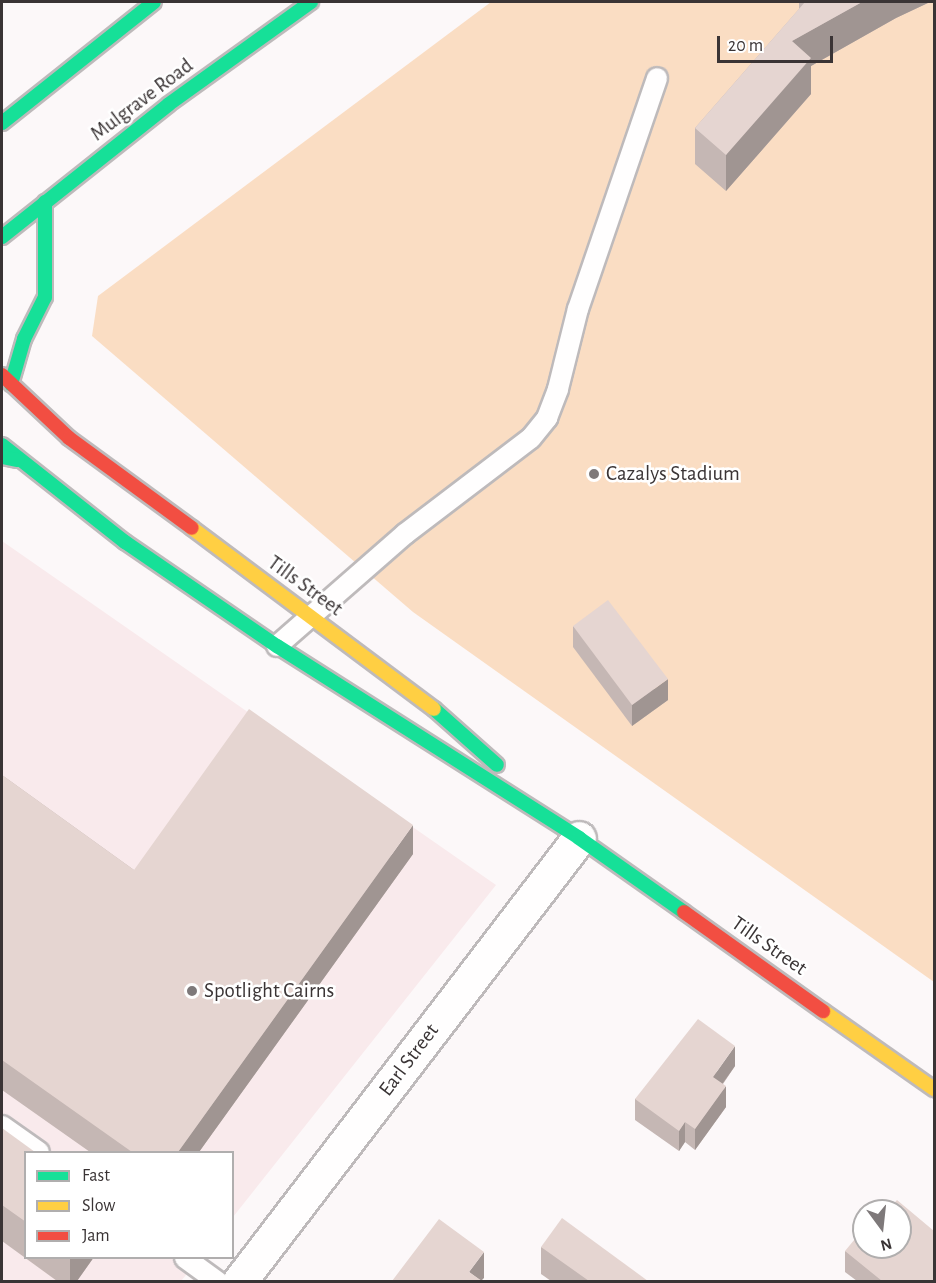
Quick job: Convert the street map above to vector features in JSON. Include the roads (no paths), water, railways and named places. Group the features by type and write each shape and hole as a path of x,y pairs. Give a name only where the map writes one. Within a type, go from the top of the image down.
{"street":[{"path":"2,123 154,2"},
{"name":"Mulgrave Road","path":"2,237 170,104 311,2"},
{"path":"6,379 45,297 45,202"},
{"name":"Tills Street","path":"6,379 87,452 406,685 579,838"},
{"name":"Tills Street","path":"2,445 18,460 125,542 277,646 579,838 934,1089"},
{"path":"2,457 18,460"},
{"name":"Earl Street","path":"239,1281 579,838"}],"lane":[{"path":"277,646 405,534 531,438 547,418 558,389 578,309 657,78"},
{"path":"2,1126 38,1151"},
{"path":"188,1259 218,1281"}],"place":[{"name":"Cazalys Stadium","path":"594,474"},
{"name":"Spotlight Cairns","path":"192,991"}]}
